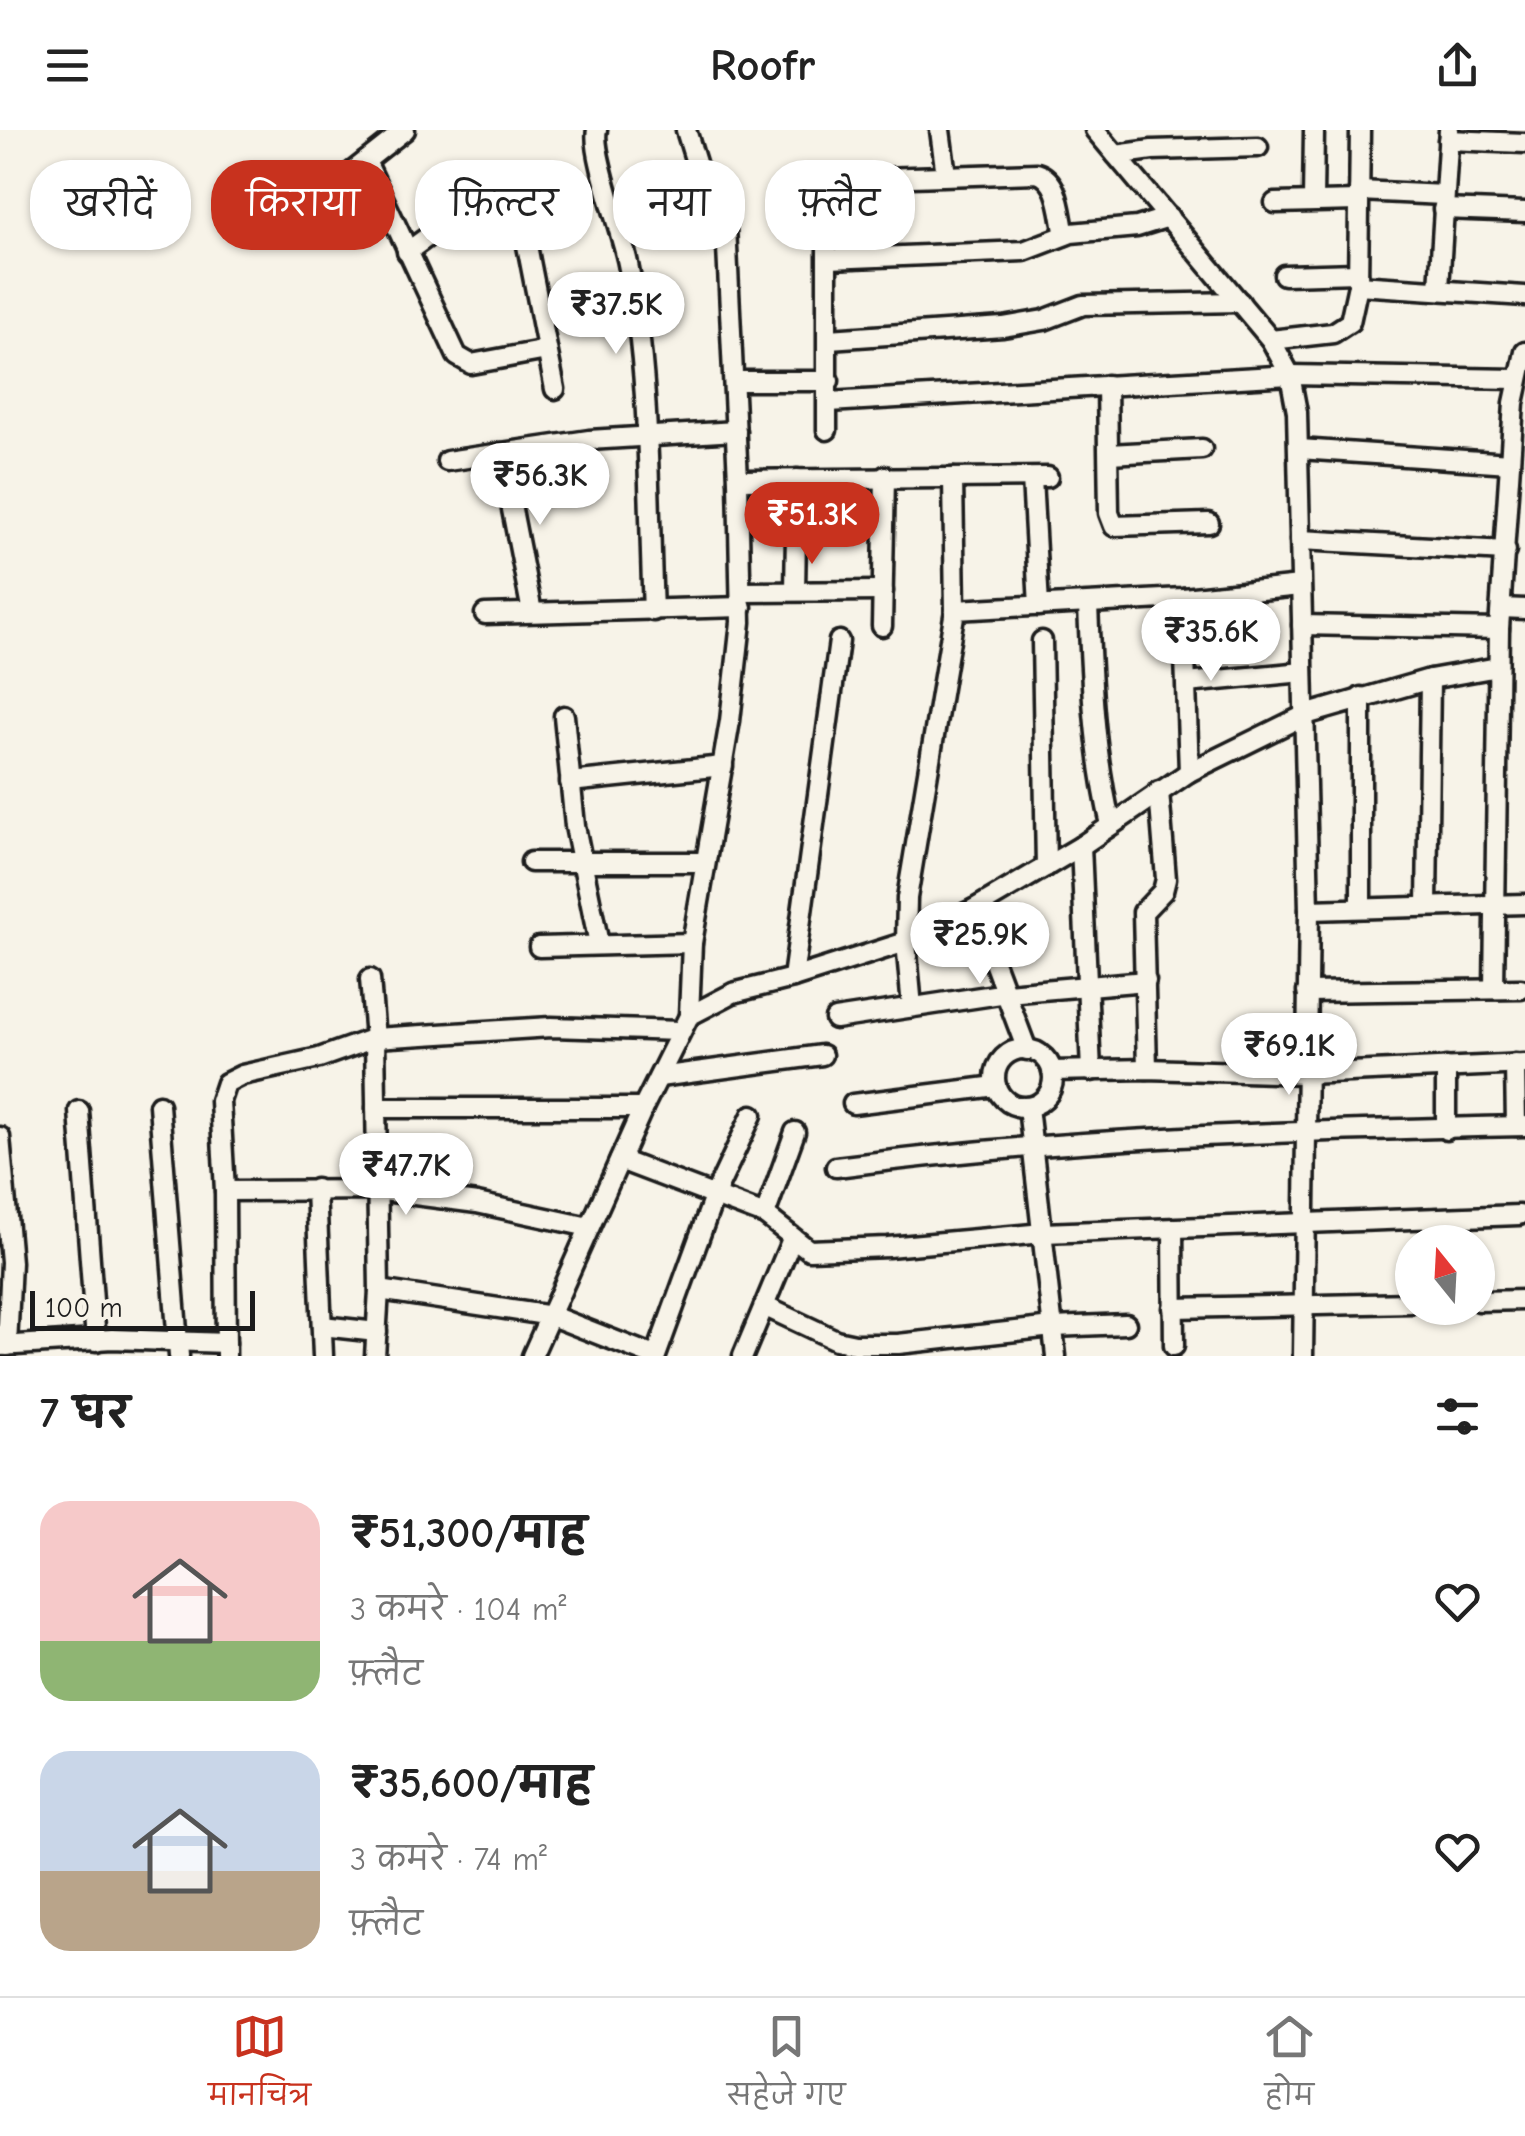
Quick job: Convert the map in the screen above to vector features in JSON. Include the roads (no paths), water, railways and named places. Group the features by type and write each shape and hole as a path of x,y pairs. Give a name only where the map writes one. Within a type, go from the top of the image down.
{"street":[{"path":"367,160 405,130"},
{"path":"597,130 596,148 629,266 636,318 652,611"},
{"path":"532,1356 685,1023 692,942 738,669 742,599 723,211 697,166 686,130"},
{"path":"940,130 946,175"},
{"path":"1095,130 1272,340 1290,374 1298,412 1309,910 1303,1356"},
{"path":"1313,202 1314,130"},
{"path":"1272,340 1319,336 1344,328 1354,314 1360,130"},
{"path":"1439,288 1448,135 1525,143"},
{"path":"1116,155 1258,146"},
{"path":"828,430 827,198 832,183 849,179 1044,174 1052,184 1065,235"},
{"path":"407,252 501,183 512,181 518,190 556,389"},
{"path":"1275,203 1359,196 1525,212"},
{"path":"828,259 1024,251 1065,235 1137,227 1169,218"},
{"path":"395,225 452,350 463,362 480,363 548,350"},
{"path":"1284,275 1525,296"},
{"path":"829,340 1014,325 1044,320 1083,305 1240,302"},
{"path":"1494,989 1499,629 1506,551 1517,520 1510,463 1519,428 1517,379 1525,352"},
{"path":"829,402 1290,374 1517,379"},
{"path":"734,381 829,381"},
{"path":"1107,385 1110,513 1114,526 1209,523"},
{"path":"447,461 645,434 736,431"},
{"path":"1108,454 1202,449"},
{"path":"1299,450 1510,463"},
{"path":"501,454 532,612"},
{"path":"882,626 885,476"},
{"path":"738,480 1040,477 1038,606"},
{"path":"795,591 797,478"},
{"path":"912,1008 906,942 913,858 954,610 953,478"},
{"path":"1300,540 1506,551"},
{"path":"954,610 1088,605 1300,586"},
{"path":"485,614 652,611 795,591 883,591"},
{"path":"1183,598 1189,772"},
{"path":"1088,605 1095,730 1110,825"},
{"path":"1501,608 1525,609"},
{"path":"1302,625 1499,629"},
{"path":"793,978 839,640"},
{"path":"1042,642 1046,867"},
{"path":"0,1137 11,1262 3,1346 226,1349 220,1101 226,1083 374,1038 685,1023 733,993 906,942 974,909 1080,846 1189,772 1305,715 1430,678 1498,668"},
{"path":"1188,682 1303,672"},
{"path":"1426,906 1430,678"},
{"path":"1361,697 1362,906"},
{"path":"564,716 570,782 598,944"},
{"path":"570,782 722,766"},
{"path":"1147,1069 1143,912 1163,890 1166,879 1159,791"},
{"path":"1080,846 1091,1072"},
{"path":"531,862 704,862"},
{"path":"1309,910 1525,904"},
{"path":"974,909 1028,1050"},
{"path":"539,947 692,942"},
{"path":"370,979 376,1108 376,1356"},
{"path":"835,1019 1007,993 1146,981"},
{"path":"1308,992 1521,989"},
{"path":"1028,1050 1038,1053 1052,1071 1049,1092 1042,1101 1028,1107 1010,1104 996,1086 999,1064 1006,1056 1028,1050"},
{"path":"659,1077 822,1056"},
{"path":"836,1167 1034,1146 1193,1135 1520,1126 1520,1064 1306,1074 1147,1069 1052,1071"},
{"path":"1446,1066 1446,1130"},
{"path":"854,1104 996,1086"},
{"path":"159,1105 178,1349"},
{"path":"1028,1107 1056,1356"},
{"path":"376,1108 643,1108"},
{"path":"79,1111 106,1345"},
{"path":"378,1290 552,1316 655,1356 714,1194 752,1115"},
{"path":"765,1215 795,1132"},
{"path":"620,1160 765,1215 809,1250 821,1251 1043,1233 1519,1215"},
{"path":"316,1189 323,1356"},
{"path":"225,1191 376,1190 477,1204 589,1227"},
{"path":"1174,1229 1174,1346"},
{"path":"743,1356 792,1239"},
{"path":"1495,1301 1525,1300"},
{"path":"1174,1308 1395,1303"},
{"path":"764,1306 836,1340 880,1350 948,1347 1053,1327 1126,1324"},
{"path":"322,1326 377,1332"}]}
